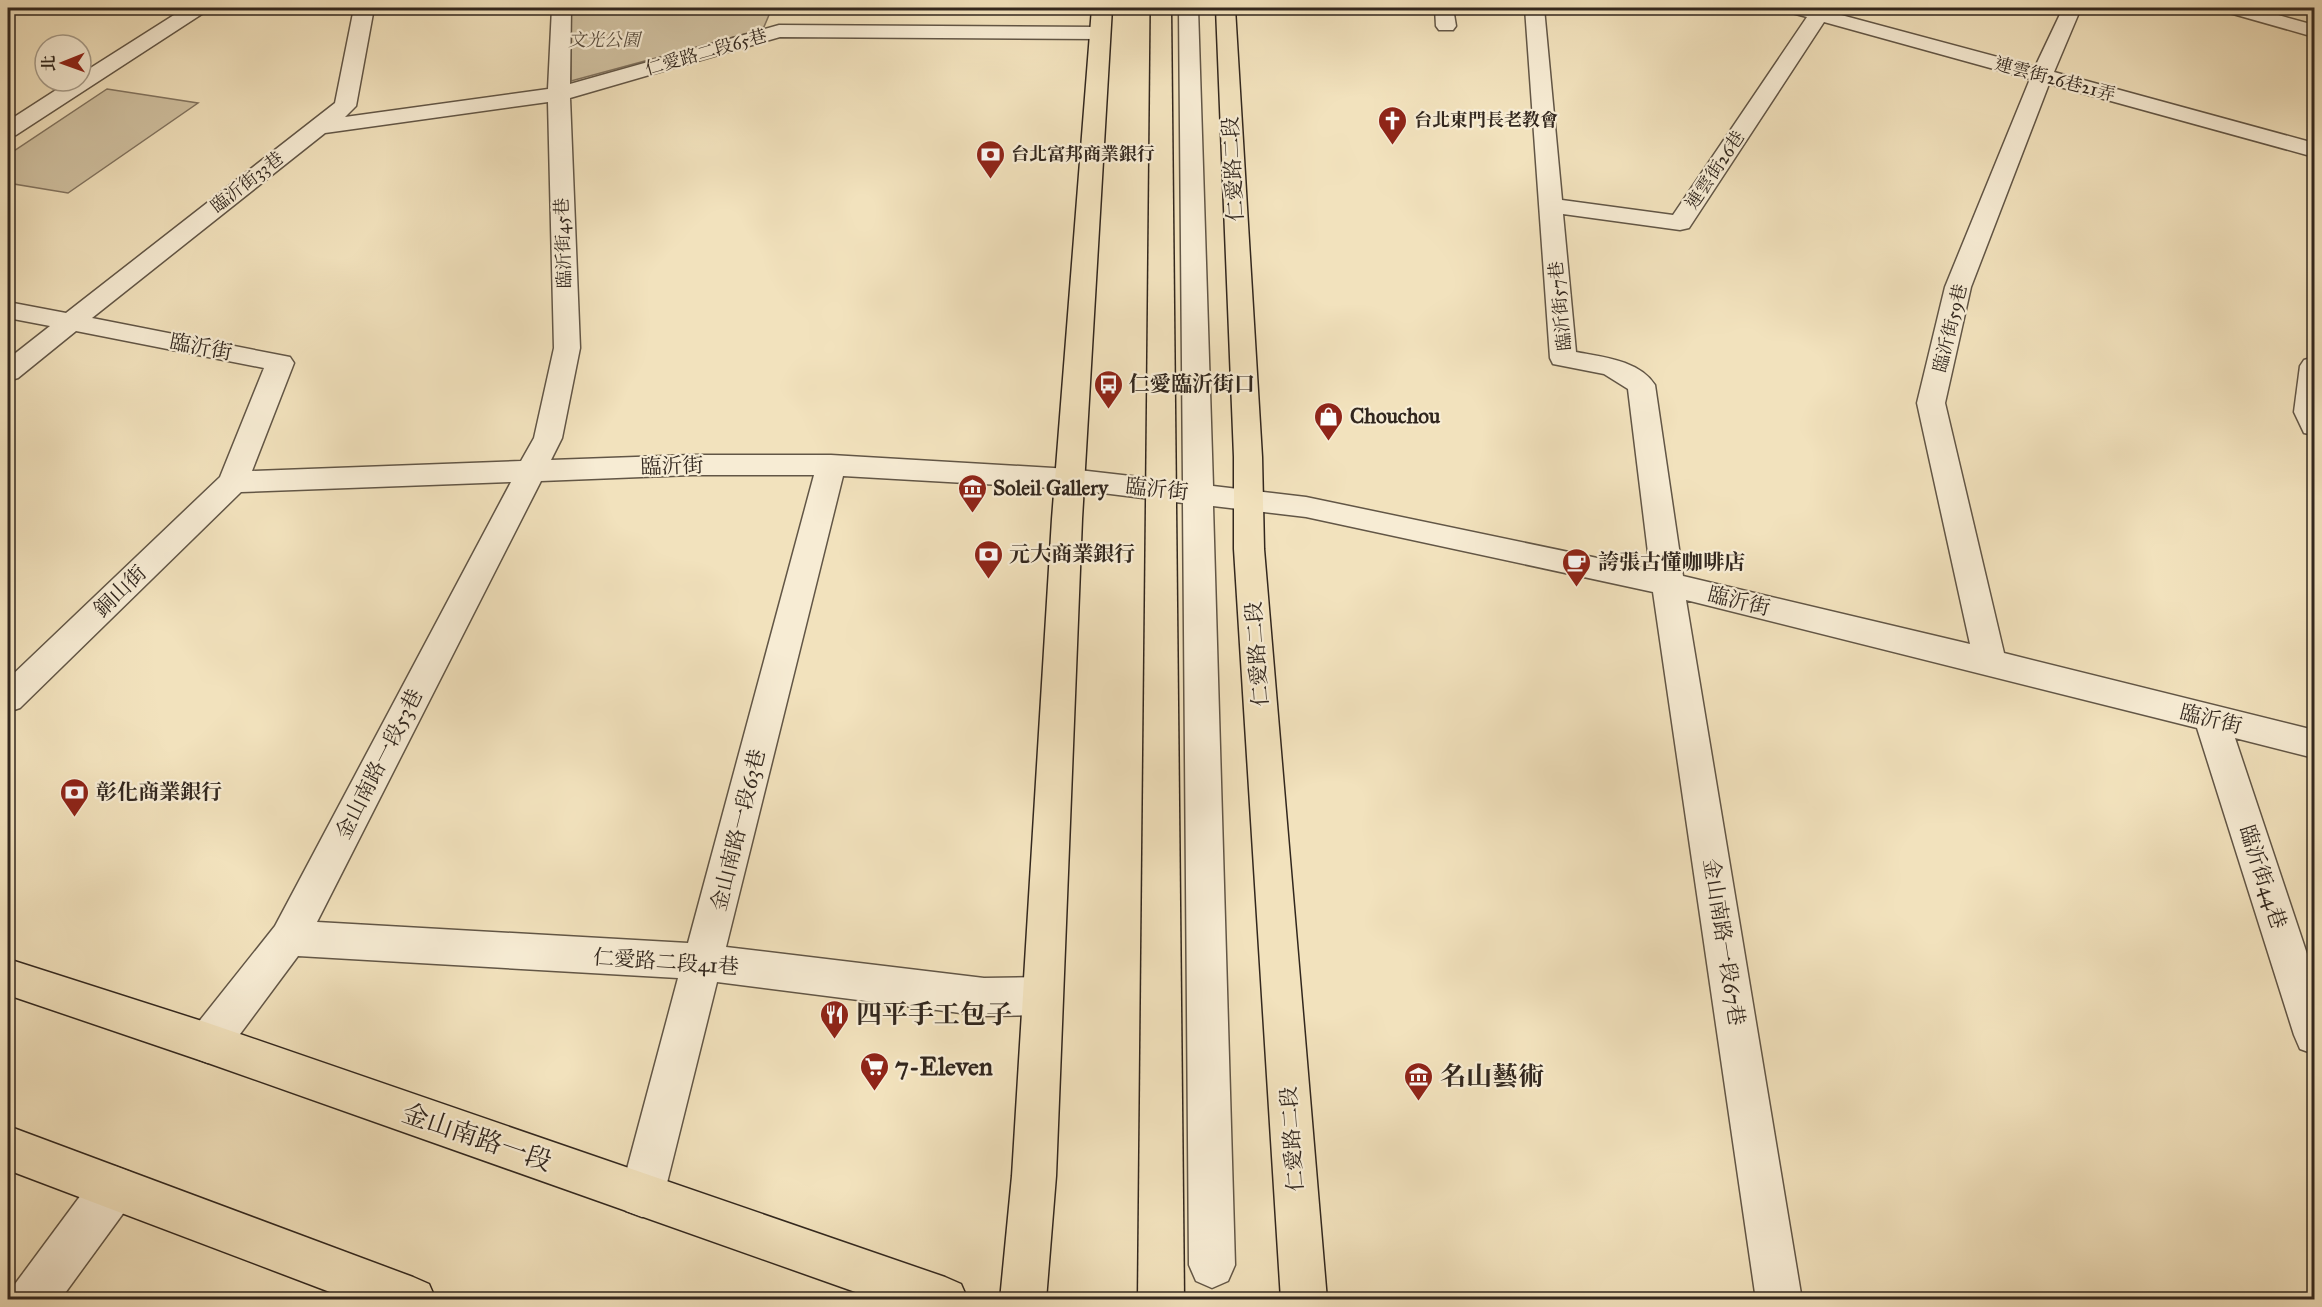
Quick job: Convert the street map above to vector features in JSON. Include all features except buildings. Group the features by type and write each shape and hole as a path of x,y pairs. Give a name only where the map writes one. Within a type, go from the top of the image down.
{"main road":[{"path":"1023,1299 1034,1176 1041,996 1070,479 1102,8"},
{"path":"1161,8 1161,1299"},
{"name":"仁愛路二段","path":"1225,8 1250,561 1304,1299"},
{"name":"金山南路一段","path":"8,977 207,1043 945,1299"},
{"path":"8,1148 413,1299"}],"street":[{"path":"8,130 198,8"},
{"name":"臨沂街33巷","path":"8,372 345,106 364,8"},
{"name":"臨沂街45巷","path":"530,472 548,438 567,348 559,94 561,8"},
{"path":"779,32 788,8"},
{"path":"1190,8 1212,1265"},
{"name":"臨沂街57巷","path":"1534,8 1563,358 1612,367 1641,385 1668,584"},
{"name":"連雲街26巷21弄","path":"1795,8 1821,11 2314,150"},
{"name":"臨沂街59巷","path":"1990,662 1931,403 1958,287 2042,75 2072,8"},
{"path":"2233,8 2314,32"},
{"name":"連雲街26巷","path":"1549,205 1680,223 1821,11"},
{"name":"仁愛路二段65巷","path":"317,127 559,94 779,32 1100,33"},
{"name":"臨沂街","path":"8,310 280,363 232,482 692,465 831,465 1070,479 1306,507 1668,584 2314,744"},
{"path":"2314,366 2308,412 2314,426"},
{"name":"金山南路一段63巷","path":"642,1195 831,465"},
{"name":"金山南路一段53巷","path":"207,1043 289,938 530,472"},
{"name":"銅山街","path":"8,699 232,482"},
{"name":"金山南路一段67巷","path":"1668,584 1779,1299"},
{"name":"臨沂街44巷","path":"2212,720 2314,1035"},
{"name":"仁愛路二段41巷","path":"289,938 704,962 984,997 1041,996"},
{"path":"31,1299 114,1188"}],"green space":[{"name":"文光公園","path":"571,8 772,8 763,29 571,81"},
{"path":"107,89 198,103 68,193 8,183 8,155"}],"place":[{"name":"台北東門長老教會","path":"1393,146"},
{"name":"台北富邦商業銀行","path":"990,180"},
{"name":"仁愛臨沂街口","path":"1108,410"},
{"name":"Chouchou","path":"1329,442"},
{"name":"Soleil Gallery","path":"972,514"},
{"name":"元大商業銀行","path":"988,580"},
{"name":"誇張古懂咖啡店","path":"1577,588"},
{"name":"彰化商業銀行","path":"75,818"},
{"name":"四平手工包子","path":"835,1040"},
{"name":"7-Eleven","path":"874,1092"},
{"name":"名山藝術","path":"1419,1102"}]}
